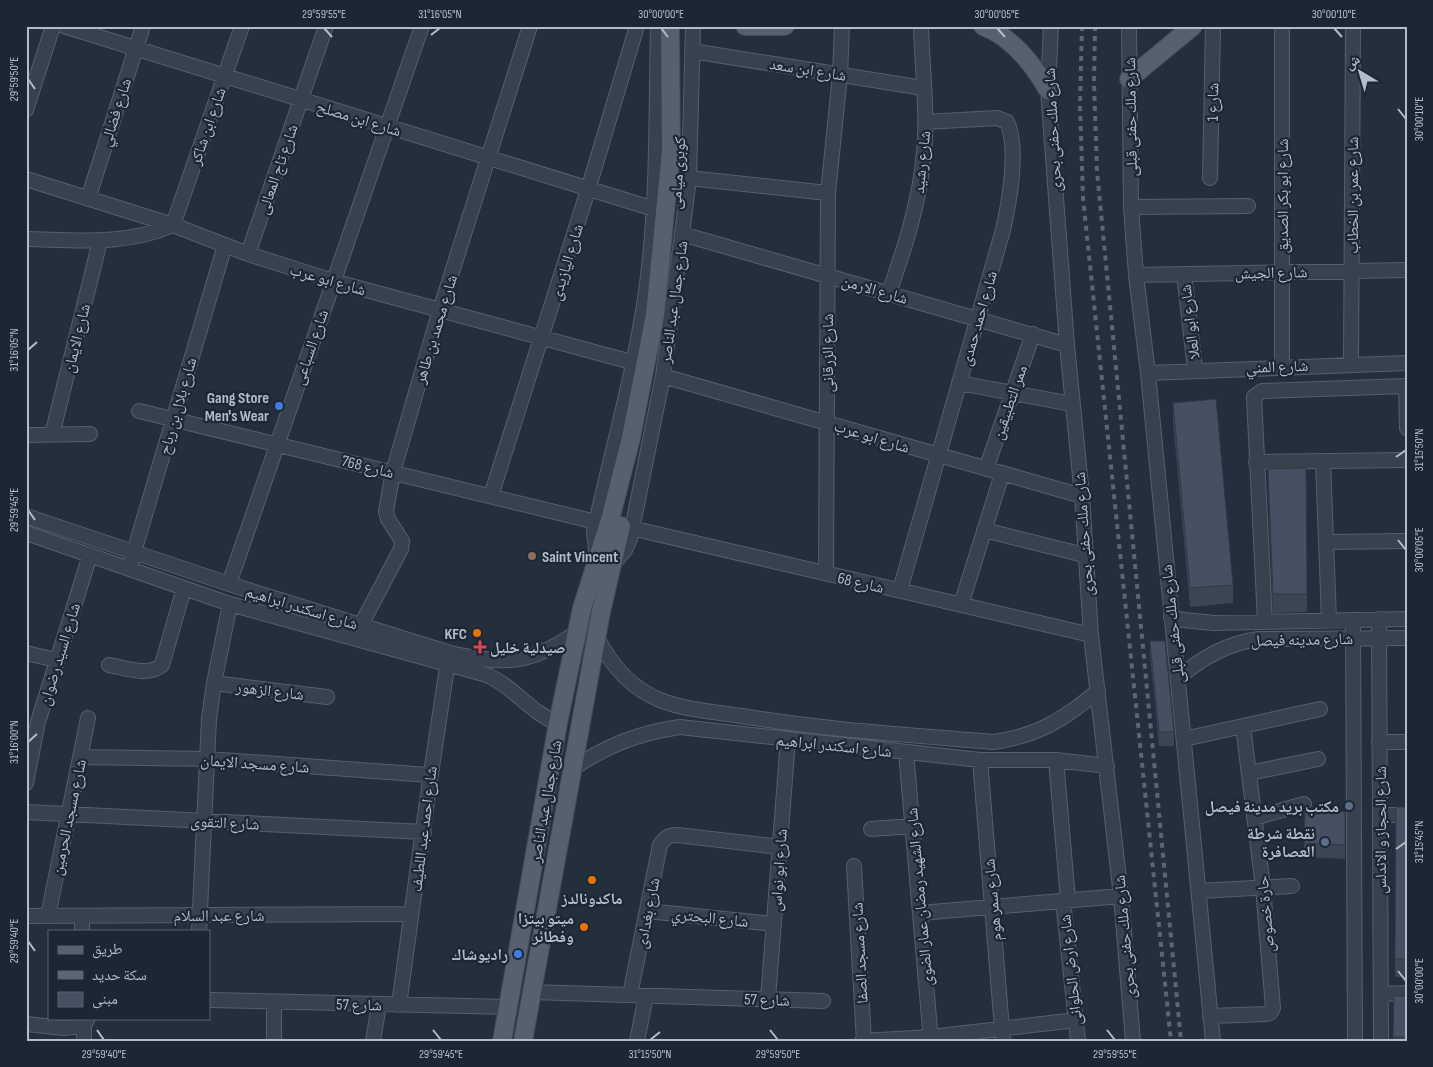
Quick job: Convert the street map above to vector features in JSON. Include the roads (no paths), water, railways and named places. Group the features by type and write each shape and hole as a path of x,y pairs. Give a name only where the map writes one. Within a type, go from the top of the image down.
{"main road":[{"name":"كوبرى ميامى","path":"615,524 658,288 670,151 670,26"},
{"name":"كوبرى ميامى","path":"615,524 640,441 670,271 680,151 681,26"},
{"path":"745,26 785,26"},
{"path":"983,26 1007,40 1024,56 1038,72 1048,90"},
{"path":"1129,79 1193,26"},
{"name":"شارع جمال عبد الناصر","path":"523,1041 571,770 597,638 604,566 615,524"},
{"name":"شارع جمال عبد الناصر","path":"502,1041 558,723 582,608 604,566"}],"street":[{"path":"26,110 53,26"},
{"name":"شارع ابن مصلح","path":"64,26 654,209"},
{"name":"شارع فضالي","path":"88,199 143,26"},
{"name":"شارع ابن شاكر","path":"173,225 242,26"},
{"name":"شارع تاج المعالى","path":"248,254 326,26"},
{"name":"شارع السباعى","path":"228,584 422,26"},
{"name":"شارع محمد بن طاهر","path":"361,625 401,549 402,541 388,519 386,511 393,472 440,310 530,26"},
{"name":"شارع اليازيدى","path":"491,496 588,190 637,26"},
{"name":"شارع جمال عبد الناصر","path":"604,566 625,550 615,524 647,283 654,209 658,26"},
{"name":"شارع جمال عبد الناصر","path":"615,524 663,376 689,178 693,26"},
{"name":"شارع الزرقانى","path":"826,573 828,193 840,74 842,26"},
{"name":"شارع رشيد","path":"889,293 906,247 918,200 925,152 921,26"},
{"name":"شارع ملك حفنى بحرى","path":"1051,26 1048,90 1067,345 1082,496 1084,555 1121,896 1133,1041"},
{"name":"شارع ملك حفنى قبلى","path":"1129,26 1131,207 1136,275 1148,373 1213,1041"},
{"name":"شارع 1","path":"1210,178 1213,26"},
{"name":"شارع ابو بكر الصديق","path":"1282,26 1282,366"},
{"name":"شارع عمر بن الخطاب","path":"1350,364 1353,26"},
{"name":"شارع ابن سعد","path":"692,51 923,88"},
{"name":"شارع احمد حمدى","path":"900,590 1010,199 1010,128 1007,122 997,118 925,122"},
{"path":"689,178 828,193"},
{"name":"شارع ابو عرب","path":"26,179 173,225 248,254 333,281 635,363"},
{"path":"1131,207 1248,206"},
{"path":"26,239 100,241 138,238 173,225"},
{"name":"شارع الارمن","path":"682,234 1067,345"},
{"name":"شارع الايمان","path":"52,435 100,241"},
{"name":"شارع بلال بن رباح","path":"129,567 225,245"},
{"name":"شارع الجيش","path":"1136,275 1407,270"},
{"name":"شارع ابو العلا","path":"1184,274 1195,370"},
{"name":"ممر التطبيقين","path":"986,470 1033,334"},
{"name":"شارع المني","path":"1148,373 1407,362"},
{"name":"شارع ابو عرب","path":"663,376 1082,496"},
{"path":"959,383 1072,404"},
{"path":"1265,622 1253,400 1257,394 1262,391 1406,386 1407,428"},
{"name":"شارع 768","path":"140,411 615,524"},
{"path":"26,435 90,434"},
{"path":"1256,462 1407,460"},
{"path":"1322,461 1329,620"},
{"path":"961,605 1002,474"},
{"name":"شارع اسكندر ابراهيم","path":"26,516 228,584 361,625 449,659 499,680 519,694 542,716 558,723"},
{"name":"شارع 68","path":"615,524 1092,634"},
{"path":"984,530 1084,555"},
{"name":"شارع اسكندر ابراهيم","path":"26,533 129,567 230,604 449,659 495,662 517,660 545,651 577,632"},
{"path":"1326,542 1407,541"},
{"name":"شارع السيد رضوان","path":"26,783 32,722 56,660 90,555"},
{"path":"110,665 145,671 155,671 162,665 184,588"},
{"path":"200,930 209,719 214,683 230,604"},
{"name":"شارع مدينه فيصل","path":"1171,617 1199,622 1407,619"},
{"name":"شارع الحجاز و الاندلس","path":"1379,619 1381,1041"},
{"name":"شارع الحجاز و الاندلس","path":"1353,620 1355,1041"},
{"name":"شارع اسكندر ابراهيم","path":"597,638 617,669 639,689 659,700 681,706 796,725 994,742 1017,738 1039,731 1060,721 1098,690"},
{"name":"شارع مدينه فيصل","path":"1178,678 1215,652 1243,641 1407,638"},
{"path":"26,653 56,660"},
{"name":"شارع احمد عبد اللطيف","path":"399,1005 424,832 429,775 449,659"},
{"name":"شارع الزهور","path":"214,683 327,697"},
{"path":"1184,739 1320,709"},
{"name":"شارع مسجد الحرمين","path":"48,916 88,718"},
{"name":"حارة خصوص","path":"1210,1016 1266,1014 1273,1008 1263,887 1243,726"},
{"name":"شارع اسكندر ابراهيم","path":"571,770 611,745 649,732 680,727 980,760 1056,760 1107,766"},
{"name":"شارع ابو نواس","path":"768,999 788,740"},
{"path":"994,742 996,760"},
{"path":"1379,742 1407,742"},
{"name":"شارع الشهيد رمضان عمار الضوى","path":"906,752 931,1039"},
{"name":"شارع مسجد الايمان","path":"80,757 208,759 429,775"},
{"path":"1248,773 1318,759"},
{"name":"شارع سمر هوم","path":"980,760 1003,1035"},
{"name":"شارع ارض الحلوانى","path":"1056,760 1065,900 1078,1041"},
{"path":"1254,818 1304,804"},
{"name":"شارع التقوى","path":"26,812 424,832"},
{"path":"1380,816 1407,815"},
{"path":"871,829 913,826"},
{"name":"شارع بغدادى","path":"630,995 660,845 664,839 670,835 780,847"},
{"name":"شارع مسجد الصفا","path":"854,866 863,1041"},
{"path":"1199,891 1292,886"},
{"path":"920,913 1121,896"},
{"name":"شارع البحتري","path":"647,911 774,924"},
{"name":"شارع عبد السلام","path":"26,916 411,914"},
{"path":"82,916 82,930"},
{"name":"شارع 57","path":"532,992 823,1001"},
{"path":"1381,994 1407,993"},
{"path":"636,1041 646,996"},
{"name":"شارع 57","path":"210,1000 509,1007"},
{"path":"274,1002 274,1041"},
{"path":"373,1041 379,1004"},
{"path":"863,1041 1003,1035 1076,1020"},
{"path":"26,1024 64,1028 86,1022 84,1041"}],"railway":[{"path":"1082,26 1080,105 1083,198 1171,1041"},
{"path":"1095,26 1094,83 1097,171 1181,1041"}],"place":[{"name":"Gang Store Men's Wear","path":"279,406"},
{"name":"Saint Vincent","path":"532,556"},
{"name":"KFC","path":"477,633"},
{"name":"صيدلية خليل","path":"480,647"},
{"name":"مكتب بريد مدينة فيصل","path":"1349,806"},
{"name":"نقطة شرطة العصافرة","path":"1325,842"},
{"name":"ماكدونالدز","path":"592,880"},
{"name":"ميتو بيتزا وفطائر","path":"584,927"},
{"name":"راديوشاك","path":"518,954"}]}
